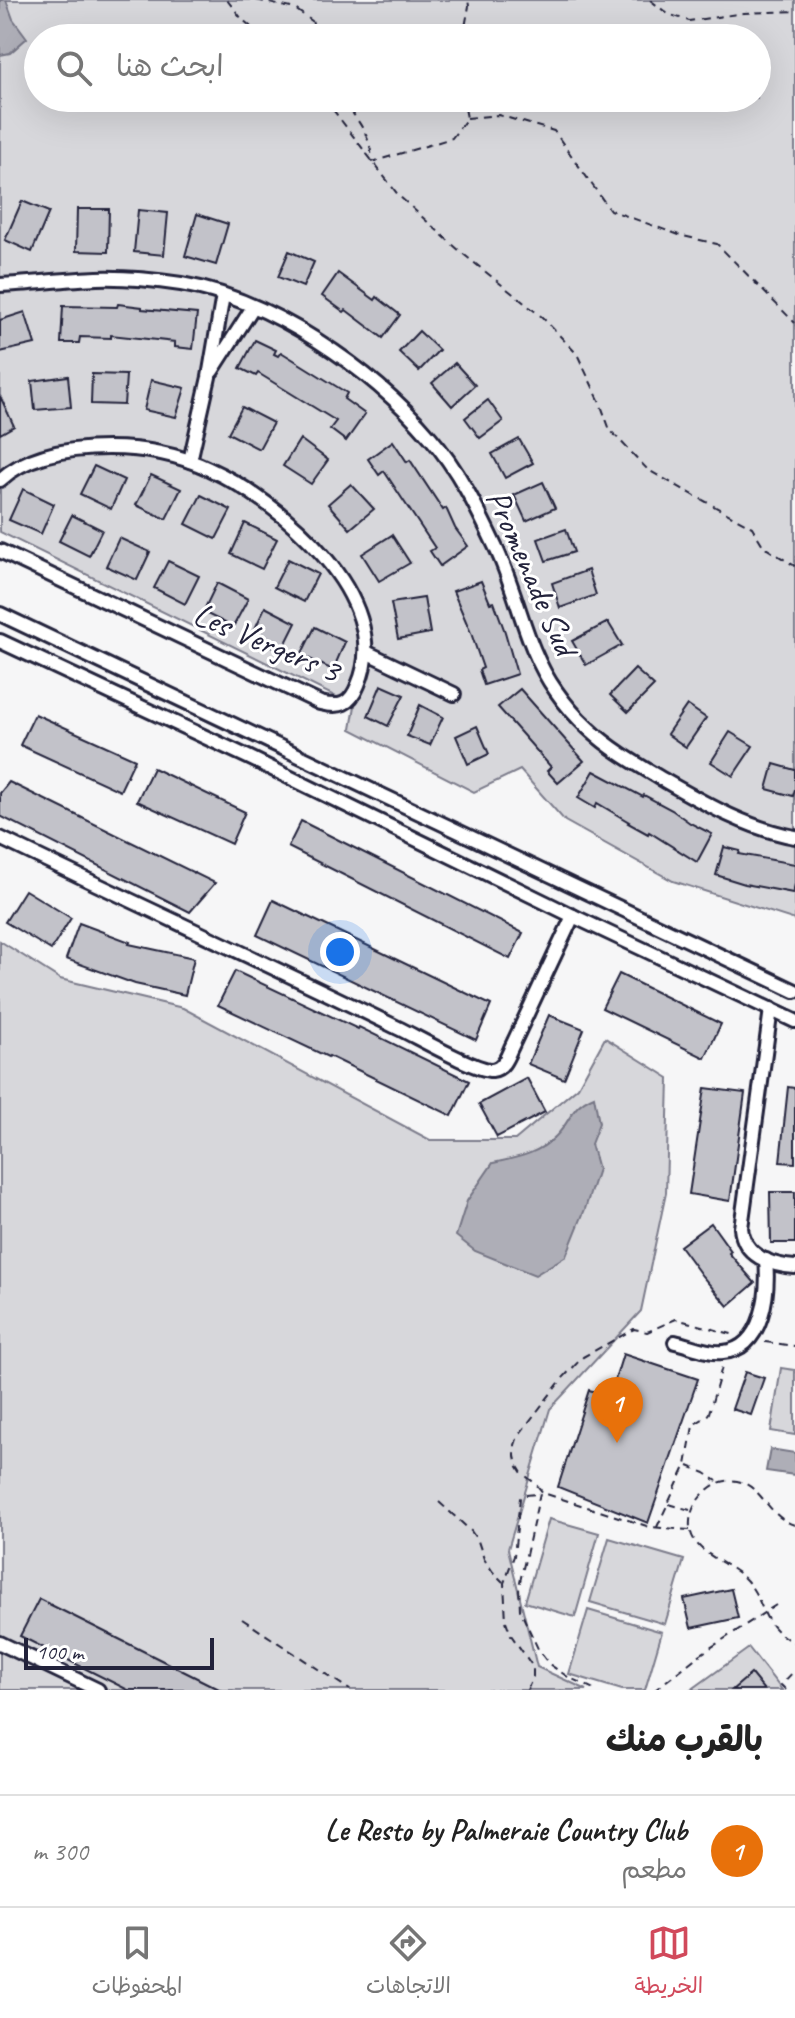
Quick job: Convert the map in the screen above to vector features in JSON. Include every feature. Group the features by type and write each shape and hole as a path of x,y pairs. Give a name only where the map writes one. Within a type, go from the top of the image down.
{"street":[{"name":"Promenade Sud","path":"0,285 98,278 182,284 253,307 301,331 366,374 431,438 467,491 497,549 544,672 589,729 639,766 696,799 753,824 795,837"},
{"path":"190,461 223,295"},
{"path":"209,377 253,307"},
{"name":"Les Vergers 3","path":"0,480 36,459 91,448 143,450 190,461 226,477 279,511 316,546 347,589 363,626 366,652 363,674 351,698 341,705 320,703 0,551"},
{"path":"0,614 795,991"},
{"path":"0,641 795,1021"},
{"path":"366,652 454,694"},
{"path":"0,838 174,922 261,960 483,1069 502,1066 573,916"},
{"path":"771,1009 741,1228 747,1247 766,1260 795,1267"},
{"path":"675,1342 718,1353 738,1348 749,1339 757,1326 766,1294 766,1260"},
{"path":"0,1643 98,1690"}],"path":[{"path":"227,0 248,24"},
{"path":"256,0 295,9 313,24"},
{"path":"466,24 468,0"},
{"path":"650,0 668,14 689,21 744,13 795,11"},
{"path":"334,112 399,196 462,253 542,317 577,354 610,430 648,470 752,527 764,547 795,566"},
{"path":"351,112 368,137 372,162"},
{"path":"466,112 467,118"},
{"path":"372,162 452,138 467,118 498,115 554,131 610,210 679,235 717,244 795,323"},
{"path":"596,1690 549,1664 520,1610 519,1586 540,1493 538,1486 517,1465 515,1445 518,1436 583,1357 634,1329 647,1332 676,1319 749,1339 795,1346"},
{"path":"656,1528 686,1465 693,1426 709,1413 727,1352"},
{"path":"686,1465 718,1482 736,1481 752,1487 783,1520 795,1525"},
{"path":"718,1482 697,1501 692,1510 690,1530 695,1542 746,1581 778,1634 795,1643"},
{"path":"527,1690 533,1677 533,1667 511,1635 506,1621 504,1583 514,1556 520,1498 540,1493 656,1528 690,1530"},
{"path":"439,1502 471,1531 484,1559 504,1583"},
{"path":"668,1504 692,1510"},
{"path":"655,1690 698,1656 776,1605"},
{"path":"242,1619 350,1690"},
{"path":"786,1690 781,1685 795,1670"}],"shaded area":[{"path":"0,0 795,0 795,920 673,881 565,821 520,770 474,792 351,729 355,706 0,532"},
{"path":"0,0 6,0 13,19 24,34 24,41 10,53 0,55"},
{"path":"0,941 60,979 183,1008 430,1140 515,1140 578,1087 605,1038 669,1078 666,1193 641,1311 550,1409 508,1549 537,1667 587,1690 0,1690"},
{"path":"594,1096 599,1123 591,1144 598,1169 566,1256 535,1275 475,1251 456,1236 467,1201 493,1163 542,1147 556,1136 580,1104"},
{"path":"781,1368 795,1370 795,1435 771,1431"},
{"path":"770,1449 795,1453 795,1475 766,1471"},
{"path":"549,1519 599,1533 575,1617 525,1602"},
{"path":"609,1538 684,1560 665,1624 590,1602"},
{"path":"588,1610 662,1632 645,1690 622,1690 569,1674"},
{"path":"749,1648 782,1690 691,1690"}],"building":[{"path":"22,201 49,212 32,252 5,240"},
{"path":"77,209 109,209 108,252 76,251"},
{"path":"138,210 168,213 164,255 134,252"},
{"path":"197,214 228,224 216,265 185,256"},
{"path":"289,251 314,262 303,287 278,277"},
{"path":"338,273 400,315 383,338 322,296"},
{"path":"118,304 197,314 193,349 175,347 175,342 111,335 111,338 80,337 79,343 61,343 63,306 117,307"},
{"path":"25,312 35,344 0,352 0,320"},
{"path":"419,331 439,350 419,371 399,352"},
{"path":"255,340 276,350 274,354 278,356 281,352 347,393 344,399 365,414 346,441 330,429 336,421 258,373 256,376 240,368"},
{"path":"455,363 475,385 452,406 432,383"},
{"path":"92,374 126,375 124,405 91,404"},
{"path":"68,376 71,407 35,410 32,381"},
{"path":"151,380 185,388 176,417 144,410"},
{"path":"0,396 14,426 0,434"},
{"path":"488,400 503,421 480,438 465,418"},
{"path":"242,407 273,423 259,449 228,433"},
{"path":"300,439 328,460 311,484 283,466"},
{"path":"519,439 533,463 505,478 492,454"},
{"path":"393,441 407,462 410,460 443,510 446,508 468,546 440,566 430,551 435,548 384,471 379,475 368,459"},
{"path":"94,466 124,480 111,509 80,494"},
{"path":"151,475 181,489 166,519 136,505"},
{"path":"543,482 555,508 526,521 514,495"},
{"path":"351,484 374,509 350,529 328,504"},
{"path":"23,489 54,504 41,534 9,520"},
{"path":"201,495 231,510 216,539 186,524"},
{"path":"72,515 102,530 89,556 59,541"},
{"path":"245,523 277,539 262,569 231,554"},
{"path":"566,529 574,552 546,561 538,539"},
{"path":"392,535 410,563 379,581 362,554"},
{"path":"119,538 150,552 137,580 106,566"},
{"path":"288,559 318,574 304,602 274,587"},
{"path":"168,561 199,576 185,604 154,588"},
{"path":"588,570 596,595 560,608 552,583"},
{"path":"481,581 490,603 494,602 517,674 484,685 479,670 483,668 453,591"},
{"path":"217,583 248,599 233,627 203,612"},
{"path":"424,598 430,633 398,639 391,603"},
{"path":"265,607 296,623 282,651 252,635"},
{"path":"608,622 622,645 586,665 572,641"},
{"path":"315,627 345,642 333,670 301,655"},
{"path":"635,669 654,686 628,712 610,695"},
{"path":"381,685 404,695 388,726 368,716"},
{"path":"520,689 584,761 558,783 547,771 551,767 498,707"},
{"path":"420,705 443,717 430,745 407,736"},
{"path":"687,705 706,718 686,747 667,734"},
{"path":"35,714 135,759 120,791 20,745"},
{"path":"477,726 489,754 468,764 456,736"},
{"path":"730,732 753,746 733,776 711,762"},
{"path":"774,764 795,770 793,796 767,789"},
{"path":"153,768 245,812 231,844 137,801"},
{"path":"594,771 712,834 697,862 597,803 595,808 578,798"},
{"path":"9,782 215,883 190,912 0,816 0,793"},
{"path":"301,821 523,933 510,959 288,847"},
{"path":"724,847 740,851 739,854 795,864 793,893 716,875"},
{"path":"25,890 71,918 51,950 5,922"},
{"path":"273,900 491,1005 476,1040 257,935"},
{"path":"79,923 129,944 194,958 185,995 135,984 66,959"},
{"path":"235,971 469,1081 452,1116 218,1005"},
{"path":"619,974 721,1024 705,1058 602,1008"},
{"path":"549,1015 584,1029 564,1079 528,1064"},
{"path":"527,1078 545,1112 497,1137 479,1104"},
{"path":"788,1087 795,1088 795,1163 780,1162"},
{"path":"705,1088 745,1093 730,1201 689,1194"},
{"path":"770,1192 795,1192 795,1243 771,1243"},
{"path":"711,1223 731,1251 729,1253 755,1283 728,1306 680,1246"},
{"path":"623,1354 698,1379 648,1523 558,1487 589,1390 610,1396"},
{"path":"745,1372 764,1378 751,1415 732,1409"},
{"path":"731,1589 738,1618 691,1628 684,1599"},
{"path":"39,1599 221,1690 128,1690 20,1636"},
{"path":"751,1674 764,1690 732,1690"}],"place":[{"name":"Le Resto by Palmeraie Country Club","path":"617,1443"}]}
